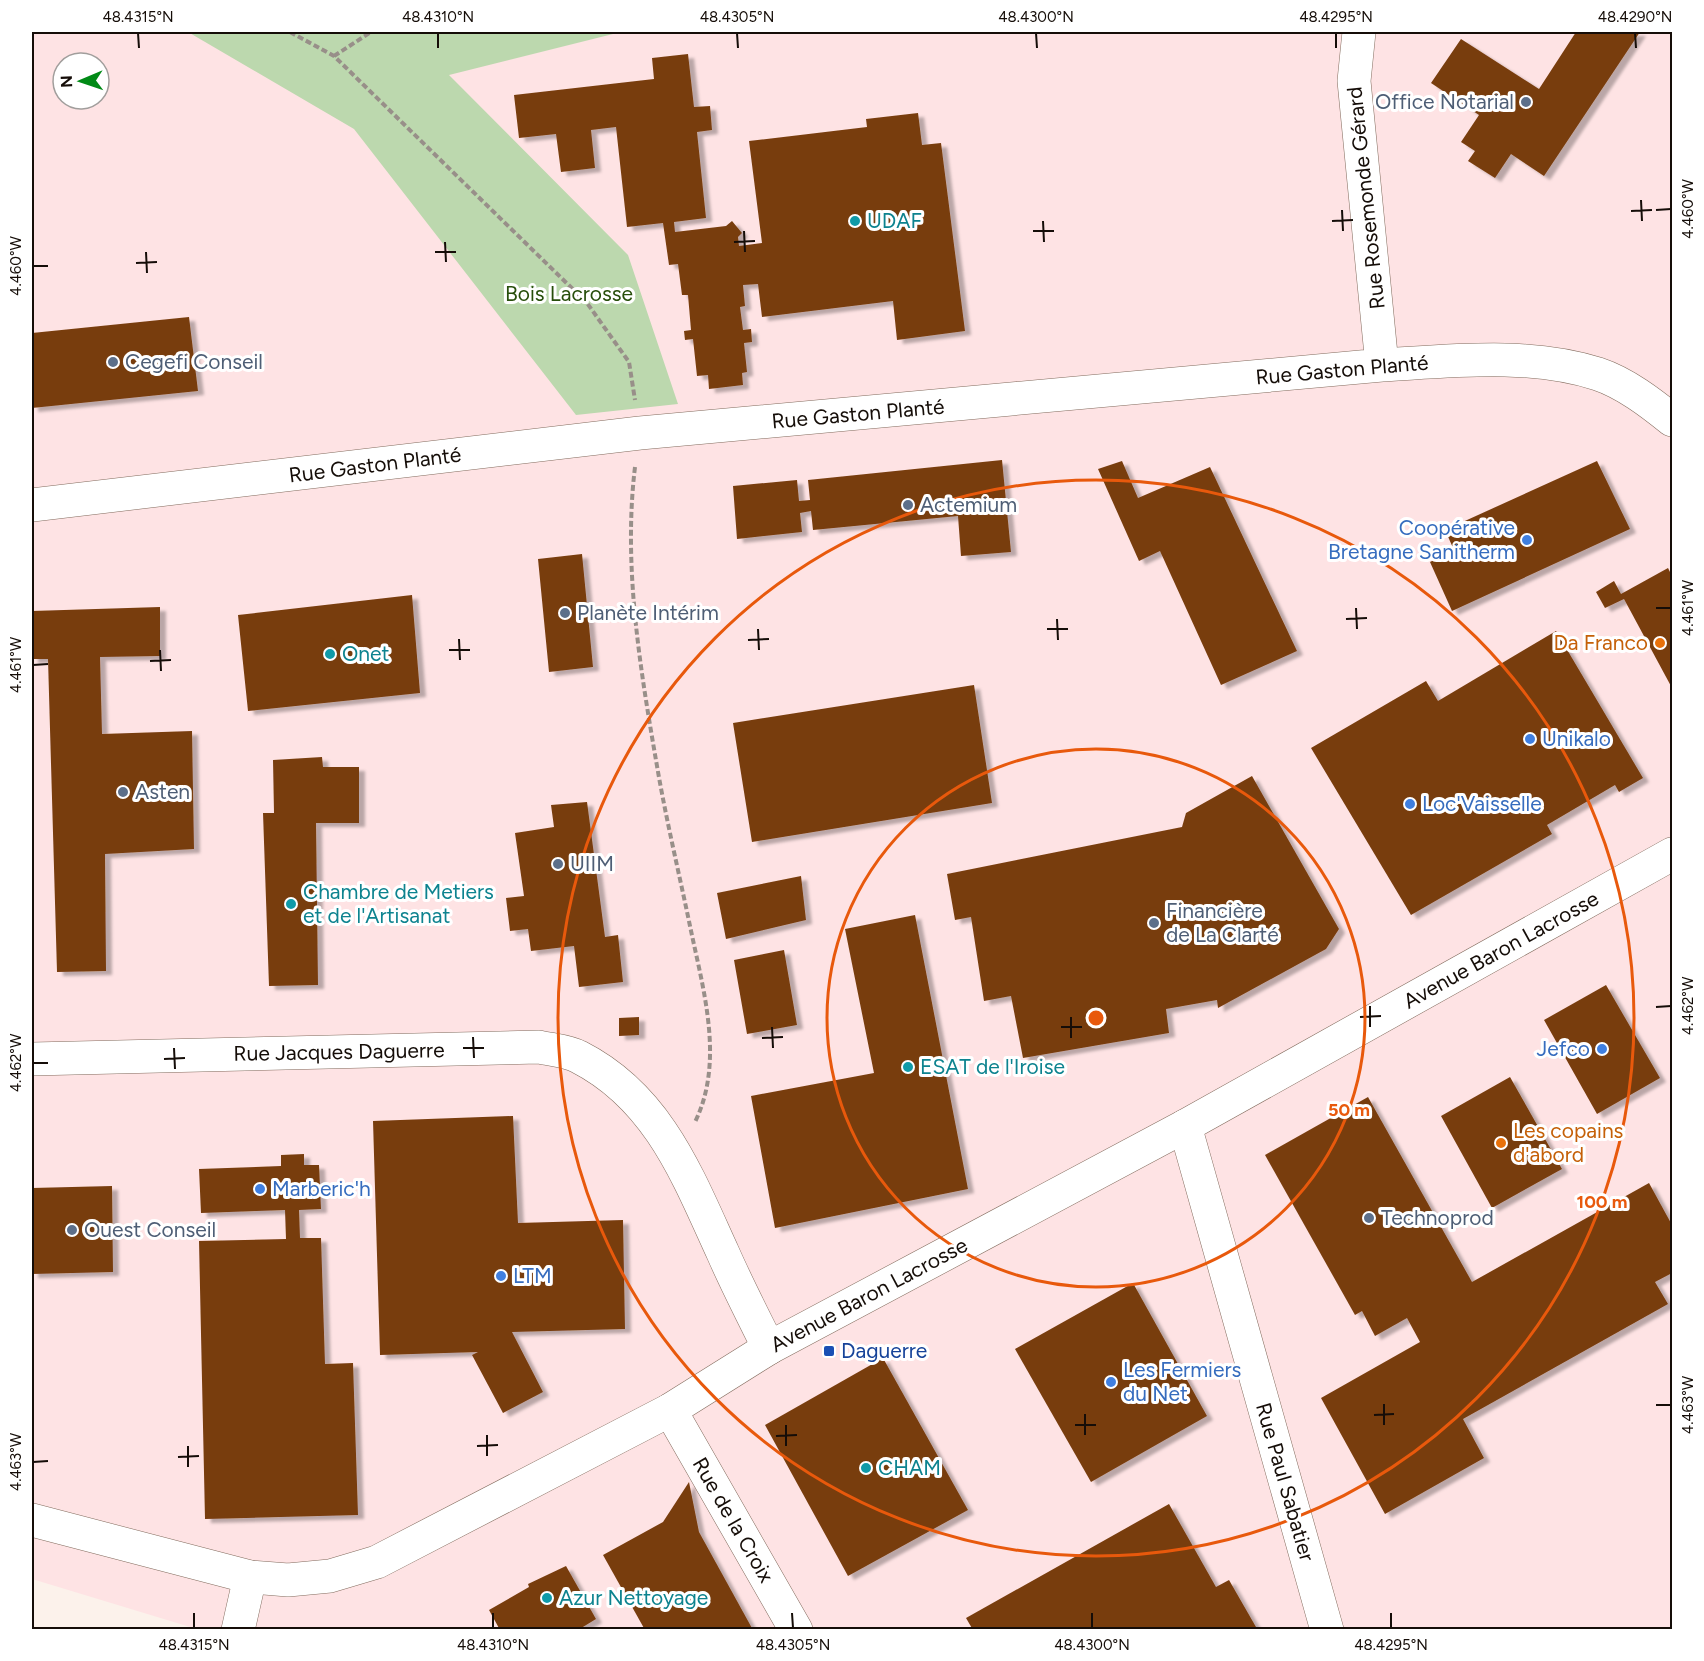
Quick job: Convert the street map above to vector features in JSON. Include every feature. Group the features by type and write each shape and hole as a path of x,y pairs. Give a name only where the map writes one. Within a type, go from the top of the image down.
{"street":[{"name":"Rue Rosemonde Gérard","path":"1359,32 1354,81 1382,365"},
{"name":"Rue Gaston Planté","path":"32,505 640,433 1382,365 1459,360 1529,361 1599,374 1647,399 1672,420"},
{"name":"Avenue Baron Lacrosse","path":"32,1520 250,1577 288,1580 330,1576 377,1562 670,1410 769,1348 1185,1126 1672,854"},
{"name":"Rue Jacques Daguerre","path":"32,1059 539,1047 578,1056 609,1077 645,1108 679,1156 736,1282 769,1348"},
{"name":"Rue Paul Sabatier","path":"1185,1126 1327,1629"},
{"name":"Rue de la Croix","path":"670,1410 796,1629"},
{"path":"238,1629 250,1577"}],"path":[{"path":"290,32 334,56 587,303 629,362 640,433 633,501 638,643 657,767 706,1006 710,1063 701,1110 679,1156"},
{"path":"334,56 371,32"}],"shaded area":[{"path":"32,32 1672,32 1672,1629 200,1630 32,1579"}],"green space":[{"name":"Bois Lacrosse","path":"188,32 621,32 449,75 628,255 678,404 576,415 354,129"}],"building":[{"name":"Office Notarial","path":"1576,32 1640,32 1544,176 1511,154 1495,178 1468,161 1475,151 1461,142 1479,115 1431,83 1461,39 1539,89"},
{"name":"UDAF","path":"688,54 694,107 710,106 712,130 697,132 706,218 674,222 675,232 726,226 732,221 742,233 738,237 739,246 762,243 749,141 867,127 866,119 918,113 922,145 941,143 965,331 897,340 893,301 762,317 758,284 743,285 745,306 740,307 743,330 751,329 752,342 744,343 747,372 742,373 743,385 709,389 708,375 697,376 693,339 685,340 684,331 691,330 688,295 682,295 678,264 669,265 663,223 627,227 616,127 591,130 595,168 561,172 556,134 519,138 514,95 654,79 652,58"},
{"name":"Cegefi Conseil","path":"189,317 198,391 32,408 32,333"},
{"name":"Actemium","path":"1002,460 1011,552 961,556 958,516 813,530 811,511 800,513 802,532 737,539 733,486 797,480 799,501 810,500 808,480"},
{"path":"1122,461 1138,498 1210,467 1297,651 1221,685 1160,551 1139,561 1098,469"},
{"name":"Coopérative Bretagne Sanitherm","path":"1597,461 1630,529 1452,611 1430,562 1454,550 1445,530"},
{"name":"Planète Intérim","path":"582,554 593,667 549,672 538,559"},
{"name":"Da Franco","path":"1668,568 1672,576 1672,688 1624,599 1605,608 1596,592 1614,581 1621,594"},
{"name":"Onet","path":"412,595 420,693 248,711 238,615"},
{"name":"Asten","path":"160,607 160,656 100,657 102,734 192,731 194,849 105,854 106,971 57,972 48,659 32,659 32,611"},
{"path":"1556,631 1643,778 1619,792 1615,785 1547,825 1552,834 1411,915 1311,748 1426,681 1438,701"},
{"path":"974,685 992,803 752,842 733,723"},
{"name":"Chambre de Metiers et de l'Artisanat","path":"322,757 323,767 359,767 359,823 316,823 318,985 269,986 263,813 274,813 273,760"},
{"name":"Financière de La Clarté","path":"1252,776 1339,929 1326,949 1218,1008 1217,1000 1166,1009 1169,1033 1023,1058 1011,996 984,1001 971,917 955,920 947,874 1182,827 1186,813"},
{"name":"UIIM","path":"587,802 605,937 618,935 623,982 579,987 574,946 531,951 528,929 510,931 506,898 524,896 515,833 554,827 551,805"},
{"path":"801,876 806,920 726,939 717,893"},
{"name":"ESAT de l'Iroise","path":"915,915 968,1189 775,1228 751,1096 874,1073 845,929"},
{"path":"784,950 797,1025 747,1034 734,960"},
{"name":"Jefco","path":"1606,985 1660,1078 1597,1114 1544,1020"},
{"path":"639,1017 639,1035 619,1036 619,1018"},
{"name":"Les copains d'abord","path":"1510,1077 1562,1169 1492,1208 1441,1116"},
{"path":"1368,1097 1472,1282 1649,1183 1672,1225 1672,1273 1655,1282 1668,1304 1463,1419 1484,1458 1385,1514 1321,1398 1420,1342 1407,1318 1375,1336 1362,1311 1355,1315 1265,1155"},
{"name":"LTM","path":"513,1116 518,1223 623,1220 625,1329 512,1332 543,1392 503,1413 472,1355 478,1352 380,1355 373,1121"},
{"path":"304,1154 304,1165 319,1165 321,1209 299,1210 300,1238 321,1238 325,1364 353,1363 358,1515 205,1519 199,1241 286,1239 285,1210 201,1213 199,1169 281,1166 281,1155"},
{"name":"Ouest Conseil","path":"112,1186 113,1272 32,1274 32,1188"},
{"name":"Les Fermiers du Net","path":"1133,1283 1207,1416 1091,1482 1015,1349"},
{"name":"CHAM","path":"883,1358 968,1510 848,1576 765,1425"},
{"path":"689,1482 699,1532 753,1630 645,1630 603,1555 663,1522"},
{"path":"1169,1504 1216,1587 1229,1580 1256,1627 1250,1630 973,1630 966,1618"},
{"name":"Azur Nettoyage","path":"566,1566 596,1619 578,1630 500,1630 489,1610 529,1587 528,1584"}],"place":[{"name":"Office Notarial","path":"1526,102"},
{"name":"UDAF","path":"855,221"},
{"name":"Cegefi Conseil","path":"113,362"},
{"name":"Actemium","path":"908,505"},
{"name":"Coopérative Bretagne Sanitherm","path":"1527,540"},
{"name":"Planète Intérim","path":"565,613"},
{"name":"Da Franco","path":"1660,643"},
{"name":"Onet","path":"330,654"},
{"name":"Unikalo","path":"1530,739"},
{"name":"Asten","path":"123,792"},
{"name":"Loc'Vaisselle","path":"1410,804"},
{"name":"UIIM","path":"558,864"},
{"name":"Chambre de Metiers et de l'Artisanat","path":"291,904"},
{"name":"Financière de La Clarté","path":"1154,923"},
{"name":"Jefco","path":"1602,1049"},
{"name":"ESAT de l'Iroise","path":"908,1067"},
{"name":"Les copains d'abord","path":"1501,1143"},
{"name":"Marberic'h","path":"260,1189"},
{"name":"Technoprod","path":"1369,1218"},
{"name":"Ouest Conseil","path":"72,1230"},
{"name":"LTM","path":"501,1276"},
{"name":"Daguerre","path":"829,1351"},
{"name":"Les Fermiers du Net","path":"1111,1382"},
{"name":"CHAM","path":"866,1468"},
{"name":"Azur Nettoyage","path":"547,1598"}]}
